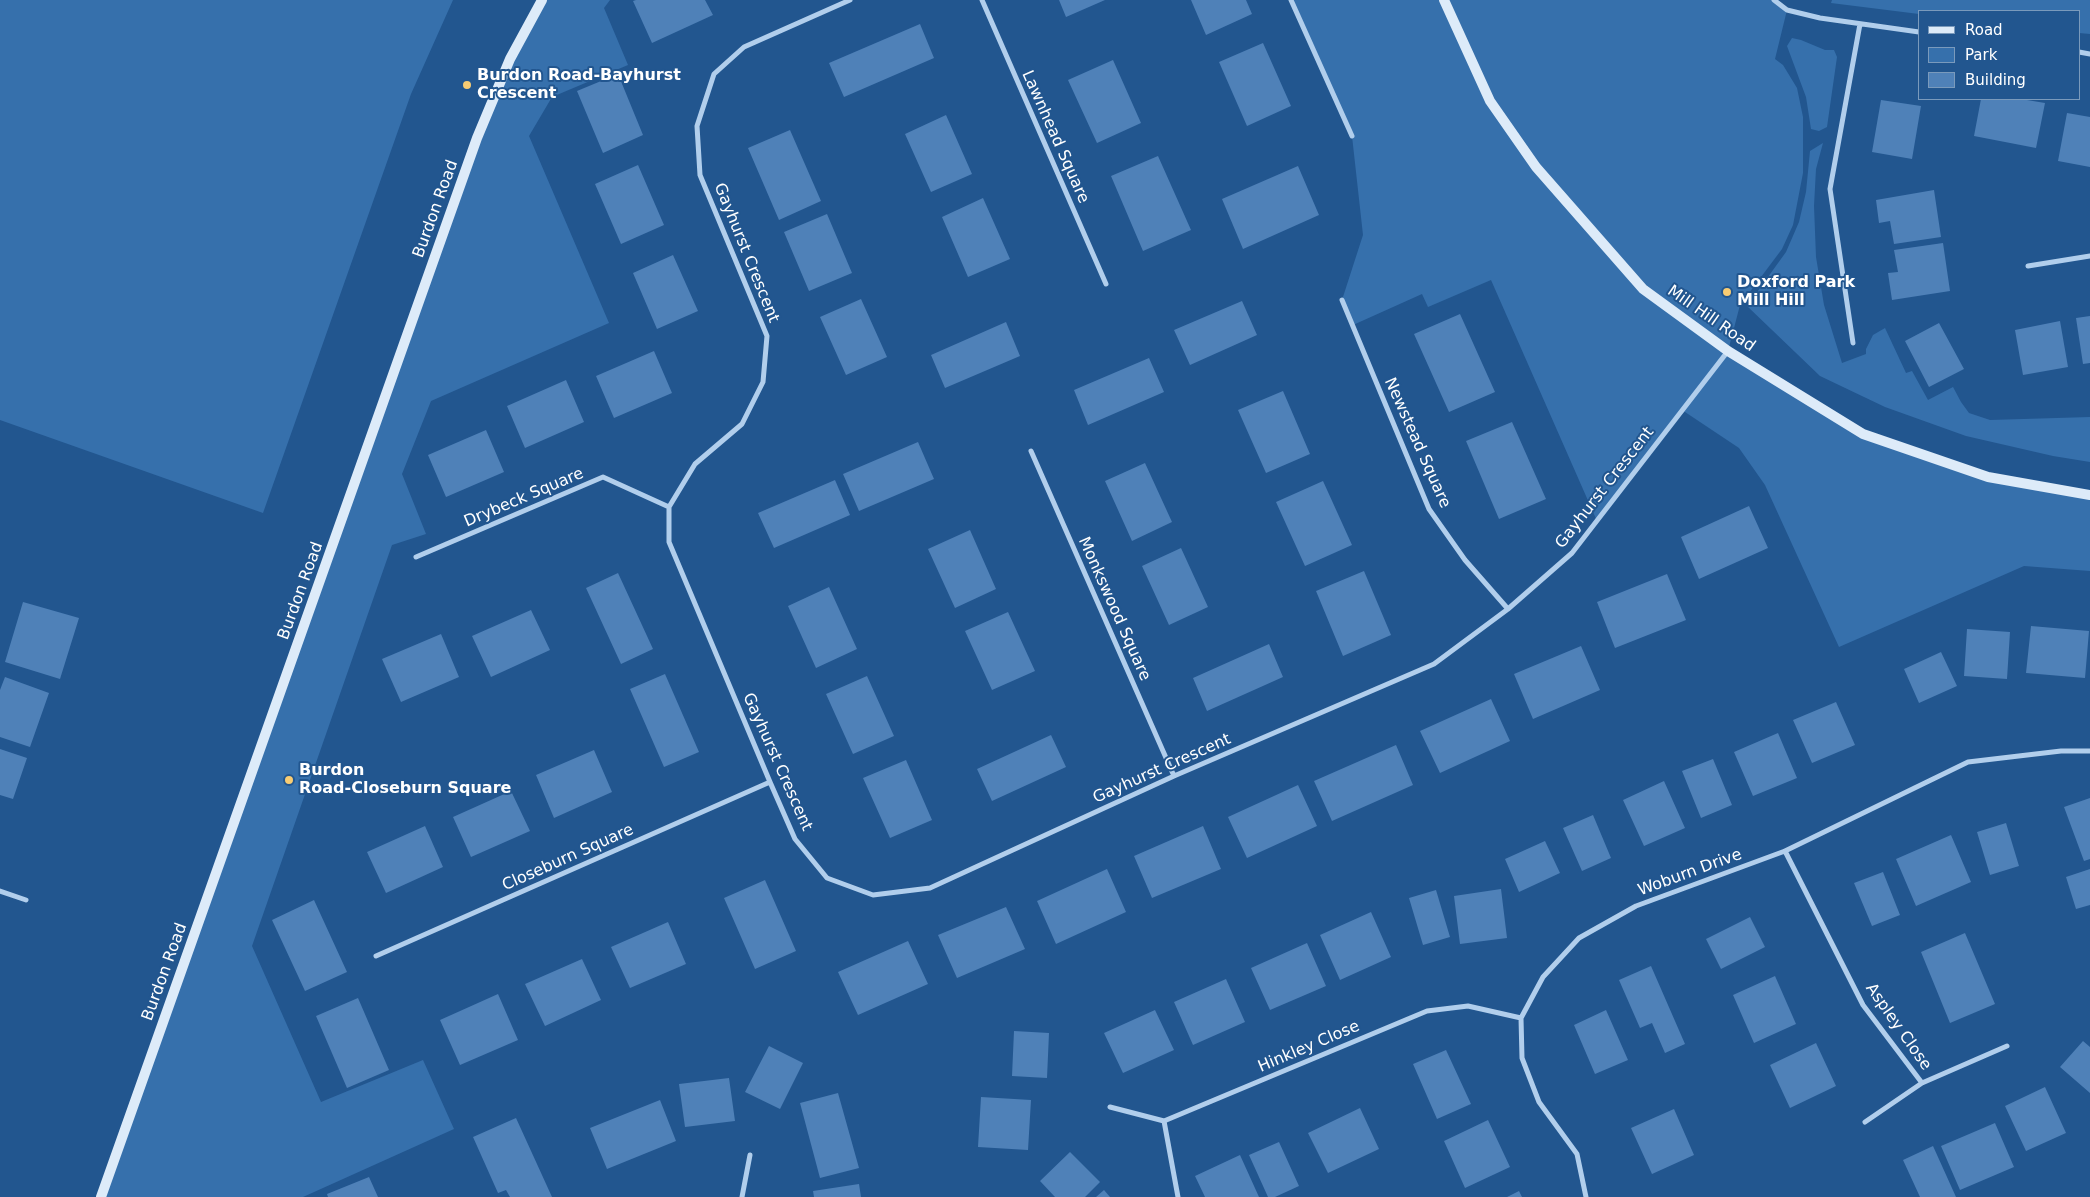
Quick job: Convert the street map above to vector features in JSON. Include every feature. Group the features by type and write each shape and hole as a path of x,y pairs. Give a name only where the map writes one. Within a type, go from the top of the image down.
{"main road":[{"name":"Burdon Road","path":"102,1197 477,138 510,59 542,0"},
{"name":"Mill Hill Road","path":"1444,0 1490,100 1536,167 1643,289 1728,351 1863,434 1988,477 2090,495"}],"street":[{"name":"Gayhurst Crescent","path":"850,0 744,47 714,74 697,126 700,175 767,336 763,382 742,424 695,464 669,507 670,542 770,782 795,839 827,878 873,896 930,888 1174,776 1434,664 1508,609 1572,553 1728,351"},
{"name":"Lawnhead Square","path":"982,0 1106,284"},
{"path":"1291,0 1352,136"},
{"path":"1774,0 1787,10 1860,24 1918,32"},
{"path":"1853,343 1830,189 1860,24"},
{"path":"2028,266 2090,256"},
{"name":"Newstead Square","path":"1342,300 1429,508 1465,560 1508,609"},
{"name":"Monkswood Square","path":"1031,451 1174,776"},
{"name":"Drybeck Square","path":"416,557 603,478 669,507"},
{"name":"Woburn Drive","path":"1586,1197 1577,1154 1539,1102 1522,1058 1521,1018 1543,977 1579,938 1636,906 1785,851 1968,762 2060,751 2090,751"},
{"name":"Closeburn Square","path":"376,956 770,782"},
{"name":"Aspley Close","path":"1785,851 1863,1005 1922,1082 2007,1046"},
{"path":"0,892 26,900"},
{"name":"Hinkley Close","path":"1164,1121 1428,1011 1468,1006 1521,1018"},
{"path":"1865,1122 1922,1082"},
{"path":"1110,1107 1164,1121 1178,1197"},
{"path":"742,1197 750,1155"}],"green space":[{"path":"0,0 453,0 411,94 263,513 0,420"},
{"path":"542,0 610,0 604,8 628,65 552,97 529,136 609,323 431,401 402,474 426,534 392,545 252,946 321,1102 423,1060 454,1129 303,1197 102,1197 477,138"},
{"path":"1291,0 1774,0 1787,10 1775,59 1783,65 1797,88 1803,117 1803,173 1793,225 1782,249 1740,305 1728,351 1863,434 1988,477 2090,495 2090,571 2024,566 1839,647 1765,485 1739,448 1682,410 1597,521 1491,280 1428,307 1422,294 1353,325 1342,300 1363,235 1352,136"},
{"path":"1832,0 2090,0 2090,34 2080,33 2080,10 1918,10 1918,14 1831,3"},
{"path":"1792,38 1825,50 1834,50 1837,57 1827,127 1819,131 1811,129 1806,97 1787,46"},
{"path":"1823,143 1816,169 1814,206 1816,257 1824,305 1842,363 1866,354 1866,349 1873,335 1885,328 1906,373 1912,371 1928,400 1953,387 1969,413 1990,420 2090,417 2090,462 2053,456 1966,436 1885,407 1820,376 1747,306 1786,252 1799,222 1806,192 1810,151"}],"building":[{"path":"705,0 713,15 652,43 633,1"},
{"path":"1059,0 1105,0 1066,17"},
{"path":"1191,0 1246,0 1252,14 1206,35"},
{"path":"920,24 934,58 844,97 829,63"},
{"path":"1263,43 1291,106 1247,126 1219,62"},
{"path":"1113,60 1141,123 1097,143 1068,80"},
{"path":"618,74 643,135 603,153 577,91"},
{"path":"1881,100 1921,106 1912,159 1872,152"},
{"path":"1981,100 2027,100 2045,103 2036,148 1974,136"},
{"path":"2067,113 2090,117 2090,167 2058,161"},
{"path":"946,115 972,174 931,192 905,134"},
{"path":"790,130 821,201 779,220 748,148"},
{"path":"1158,156 1191,230 1143,251 1111,176"},
{"path":"638,165 664,225 621,244 595,184"},
{"path":"1298,166 1319,215 1243,249 1222,199"},
{"path":"1934,190 1941,237 1894,244 1890,221 1879,223 1876,200"},
{"path":"983,198 1010,259 968,277 942,217"},
{"path":"827,214 852,273 809,291 784,232"},
{"path":"1943,243 1950,291 1892,300 1888,273 1898,272 1894,250"},
{"path":"673,255 698,311 657,329 633,273"},
{"path":"861,299 887,357 846,375 820,317"},
{"path":"1242,301 1257,335 1190,365 1174,330"},
{"path":"1460,314 1495,392 1449,412 1414,334"},
{"path":"2090,316 2090,363 2083,364 2076,318"},
{"path":"2060,321 2068,367 2023,375 2015,330"},
{"path":"1006,322 1020,356 945,388 931,355"},
{"path":"1939,323 1964,369 1929,387 1905,341"},
{"path":"654,351 672,393 614,418 596,376"},
{"path":"1149,358 1164,392 1088,425 1074,390"},
{"path":"566,380 584,422 525,448 507,406"},
{"path":"1283,391 1310,454 1266,473 1238,410"},
{"path":"1512,422 1546,499 1499,519 1466,441"},
{"path":"486,430 504,472 446,497 428,455"},
{"path":"918,442 934,479 859,511 843,474"},
{"path":"1145,463 1172,522 1132,541 1105,481"},
{"path":"835,480 850,515 774,548 758,513"},
{"path":"1323,481 1352,545 1305,566 1276,502"},
{"path":"1749,506 1768,548 1699,579 1681,537"},
{"path":"970,530 996,589 955,608 928,549"},
{"path":"1181,548 1208,607 1169,625 1142,566"},
{"path":"1364,571 1391,635 1343,656 1316,591"},
{"path":"618,573 653,649 621,664 586,588"},
{"path":"1667,574 1686,620 1615,648 1597,602"},
{"path":"829,587 857,649 816,668 788,606"},
{"path":"23,602 79,618 60,679 5,662"},
{"path":"531,610 550,650 491,677 472,636"},
{"path":"1008,612 1035,671 992,690 965,631"},
{"path":"2031,626 2089,631 2085,678 2026,673"},
{"path":"1967,629 2010,632 2007,679 1964,676"},
{"path":"441,634 459,677 401,702 382,659"},
{"path":"1269,644 1283,677 1207,711 1193,678"},
{"path":"1581,646 1600,690 1533,719 1514,674"},
{"path":"1941,652 1957,686 1919,703 1904,669"},
{"path":"665,674 699,752 664,767 630,689"},
{"path":"867,676 894,736 853,754 826,694"},
{"path":"5,677 49,693 30,747 0,737 0,690"},
{"path":"1491,699 1510,741 1440,773 1420,731"},
{"path":"1836,702 1855,745 1812,763 1793,720"},
{"path":"1778,733 1797,778 1753,796 1734,752"},
{"path":"1051,735 1066,767 992,801 977,769"},
{"path":"1396,745 1413,785 1332,821 1314,781"},
{"path":"0,749 27,758 13,799 0,795"},
{"path":"594,750 612,792 554,818 536,775"},
{"path":"1713,759 1732,805 1701,818 1682,771"},
{"path":"906,760 932,820 890,838 863,778"},
{"path":"1664,781 1685,828 1644,846 1623,800"},
{"path":"1298,785 1317,826 1247,858 1228,817"},
{"path":"511,791 530,831 471,857 453,817"},
{"path":"2090,798 2090,859 2084,861 2064,807"},
{"path":"1593,815 1611,858 1582,871 1563,828"},
{"path":"2006,823 2019,866 1990,875 1977,832"},
{"path":"425,826 443,867 386,893 367,852"},
{"path":"1203,826 1221,869 1152,898 1134,856"},
{"path":"1951,835 1971,882 1916,906 1896,859"},
{"path":"1545,841 1560,873 1519,892 1505,859"},
{"path":"1107,869 1126,912 1056,944 1037,901"},
{"path":"2090,869 2090,905 2076,909 2066,877"},
{"path":"1883,872 1900,915 1872,926 1854,883"},
{"path":"765,880 796,951 755,969 724,898"},
{"path":"1501,889 1507,938 1460,944 1454,896"},
{"path":"1436,890 1450,937 1423,945 1409,898"},
{"path":"314,900 347,972 305,991 272,920"},
{"path":"1006,907 1025,949 957,978 938,935"},
{"path":"1371,912 1391,957 1340,980 1320,935"},
{"path":"1750,917 1765,947 1721,969 1706,939"},
{"path":"668,922 686,964 630,988 611,947"},
{"path":"1965,933 1995,1004 1950,1023 1921,952"},
{"path":"908,941 928,984 858,1015 838,972"},
{"path":"1307,943 1326,986 1270,1010 1251,968"},
{"path":"582,959 601,1000 545,1026 525,984"},
{"path":"1651,966 1685,1044 1665,1053 1652,1023 1640,1028 1619,980"},
{"path":"1775,976 1796,1024 1754,1043 1733,995"},
{"path":"1226,979 1245,1022 1193,1045 1174,1002"},
{"path":"498,994 518,1040 460,1065 440,1020"},
{"path":"358,998 389,1070 347,1088 316,1016"},
{"path":"1155,1010 1174,1050 1123,1073 1104,1033"},
{"path":"1606,1010 1628,1060 1595,1074 1574,1025"},
{"path":"1014,1031 1049,1033 1047,1078 1012,1076"},
{"path":"2083,1041 2090,1047 2090,1093 2060,1067"},
{"path":"1816,1043 1836,1086 1790,1108 1770,1065"},
{"path":"769,1046 803,1063 780,1109 745,1092"},
{"path":"1446,1050 1471,1104 1437,1119 1413,1064"},
{"path":"729,1078 735,1121 685,1127 679,1084"},
{"path":"2045,1087 2066,1133 2026,1151 2005,1106"},
{"path":"838,1093 859,1168 820,1178 800,1103"},
{"path":"981,1097 1031,1100 1028,1150 978,1147"},
{"path":"660,1100 676,1141 607,1169 590,1128"},
{"path":"1360,1108 1379,1149 1328,1173 1308,1133"},
{"path":"1674,1109 1694,1155 1652,1174 1631,1128"},
{"path":"516,1118 552,1197 510,1197 506,1190 498,1193 473,1137"},
{"path":"1488,1120 1510,1167 1465,1188 1444,1141"},
{"path":"1995,1123 2014,1167 1960,1190 1941,1146"},
{"path":"1279,1142 1299,1186 1275,1197 1268,1197 1249,1155"},
{"path":"1933,1146 1956,1197 1920,1197 1903,1160"},
{"path":"1070,1152 1100,1182 1085,1197 1055,1197 1040,1181"},
{"path":"1240,1155 1259,1197 1205,1197 1195,1176"},
{"path":"369,1177 378,1197 328,1197 327,1194"},
{"path":"859,1184 861,1197 814,1197 813,1191"},
{"path":"1104,1190 1110,1197 1096,1197"},
{"path":"1519,1191 1522,1197 1507,1197"}],"place":[{"name":"Burdon Road-Bayhurst Crescent","path":"467,85"},
{"name":"Doxford Park Mill Hill","path":"1727,292"},
{"name":"Burdon Road-Closeburn Square","path":"289,780"}]}
